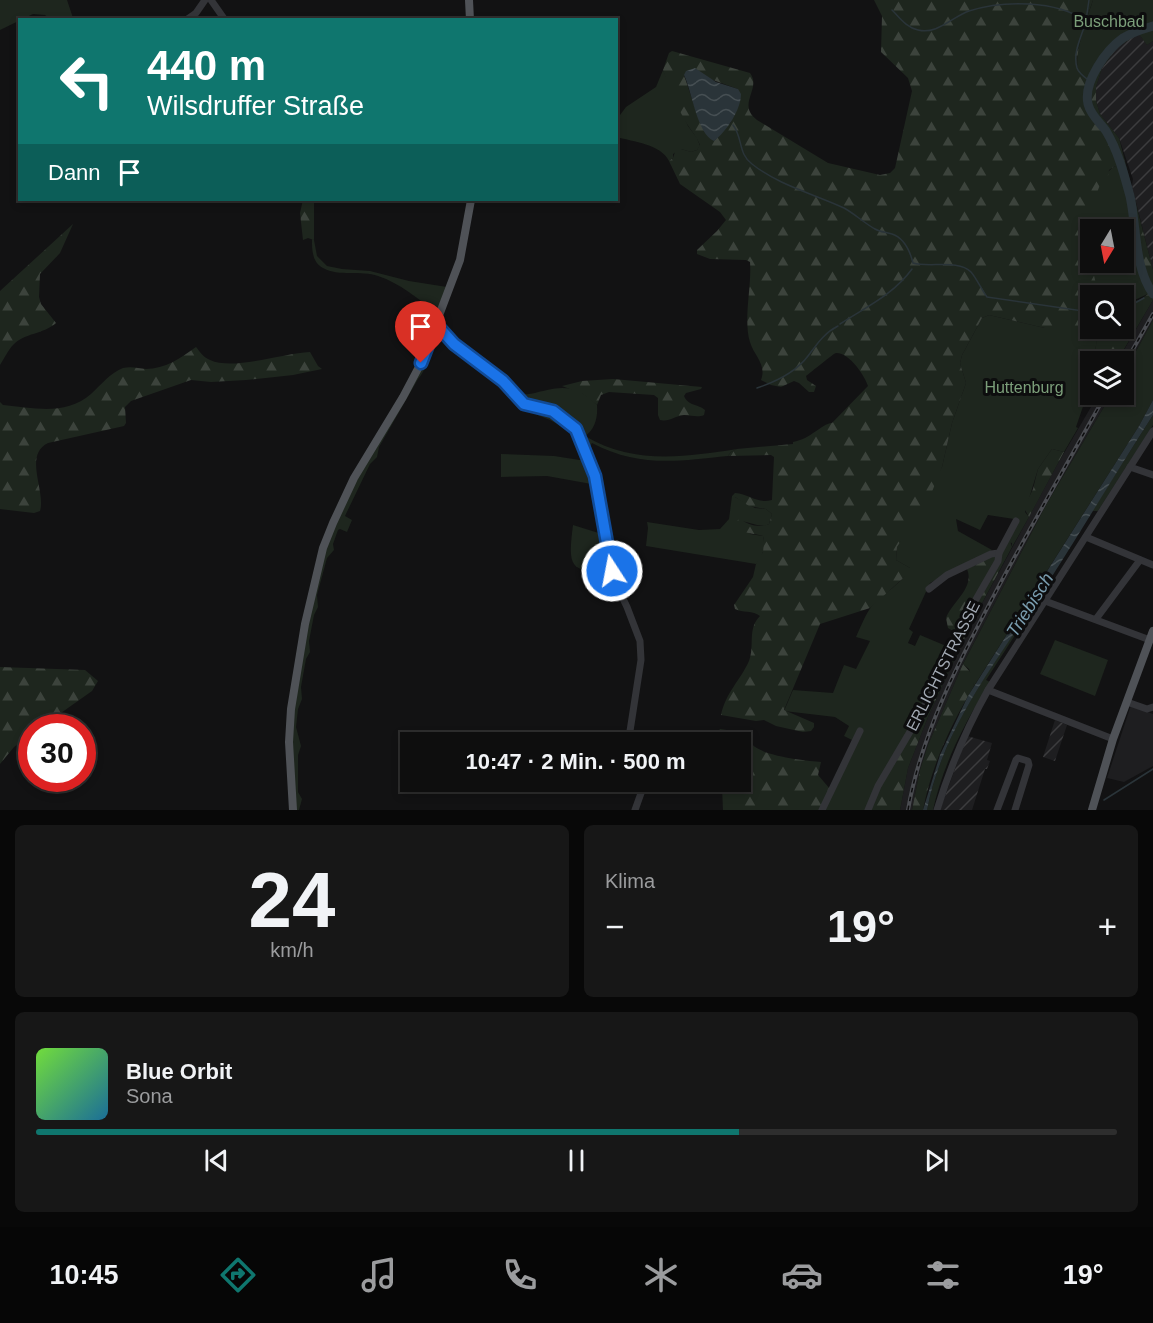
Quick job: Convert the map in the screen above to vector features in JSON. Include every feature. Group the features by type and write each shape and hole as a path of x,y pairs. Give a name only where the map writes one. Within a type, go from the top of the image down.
{"main road":[{"path":"469,0 470,18"},
{"path":"293,810 289,742 291,710 305,624 323,548 354,478 414,379 460,260 471,201"},
{"path":"1092,810 1113,739 1151,636"}],"street":[{"path":"189,18 196,13 205,0"},
{"path":"211,0 224,18"},
{"path":"436,324 454,344 503,381 524,404 544,408 561,416 576,429 595,476 615,582 640,641 641,660 630,732"},
{"path":"937,810 954,756 969,723 1153,431"},
{"path":"1130,467 1153,476"},
{"name":"ERLICHTSTRASSE","path":"868,810 883,776 921,713 1016,521"},
{"path":"1086,537 1153,565"},
{"path":"929,589 946,575 991,554 999,553"},
{"path":"1096,619 1140,560"},
{"path":"1045,601 1151,636"},
{"path":"988,690 1113,739"},
{"path":"1127,702 1147,709 1153,707"},
{"path":"822,810 860,731"},
{"path":"997,810 1018,758 1028,761 1029,765 1015,810"},
{"path":"635,810 641,792"}],"shaded area":[{"path":"1137,31 1147,45 1153,41 1153,270 1132,186 1133,179 1119,138 1100,114 1096,101 1096,87 1102,68 1117,48 1136,35"},
{"path":"1153,300 1153,320 1134,355 1134,351 1123,351 1130,339 1134,339 1134,333"},
{"path":"1092,405 1105,405 1046,505 963,664 928,745 912,810 900,810 908,768 928,717 973,620"},
{"path":"1131,705 1153,714 1153,766 1124,782 1107,778"},
{"path":"1055,720 1067,725 1055,761 1043,757"},
{"path":"967,736 992,743 987,760 990,761 985,769 972,810 940,810"}],"green space":[{"path":"0,0 67,0 73,18 49,18 45,15 33,14 18,18 18,21 0,30"},
{"path":"874,0 1093,0 1079,46 1078,59 1078,70 1083,77 1091,80 1113,46 1124,37 1147,27 1153,20 1153,41 1147,45 1139,34 1136,35 1117,48 1102,68 1096,87 1096,101 1100,114 1119,138 1153,270 1153,300 1134,332 1134,301 1151,292 1144,281 1134,219 1122,168 1115,166 1109,170 1107,182 1100,185 1091,219 1080,219 1080,273 1094,273 1096,285 1080,285 1080,328 1045,328 989,315 982,318 962,355 960,363 966,383 952,423 942,467 929,499 897,547 896,560 910,568 910,572 870,608 820,624 784,710 814,723 811,731 803,732 776,726 764,720 756,721 721,715 726,700 749,661 752,632 760,616 735,609 734,605 753,577 756,564 763,552 763,536 742,531 736,527 736,523 739,518 753,525 762,526 769,524 772,514 766,509 749,506 735,497 735,493 762,501 772,500 774,457 771,455 728,456 737,449 793,444 805,438 832,423 868,386 864,376 851,360 836,353 806,376 807,380 816,386 814,392 809,392 794,381 781,387 761,380 761,365 748,333 750,262 710,259 697,254 697,250 726,220 720,212 680,184 669,161 673,158 676,149 691,152 697,150 700,145 680,111 663,70 669,53 672,51 750,73 753,85 749,108 757,120 828,163 880,175 890,173 895,168 912,91 908,78 881,52 882,16","holes":["684,75 710,79 738,89 731,122 715,140 696,111"]},
{"name":"Buschbad","path":"1093,0 1153,0 1153,20 1148,28 1124,37 1105,54 1091,81 1083,78 1078,70 1078,59 1079,46"},
{"path":"663,70 688,126 697,138 700,146 697,150 691,152 681,149 673,154 673,158 669,161 665,155 653,147 618,137 618,118 626,107 656,87"},
{"path":"1115,166 1122,167 1133,219 1090,219 1099,185"},
{"path":"303,201 314,201 314,240 308,238 303,240 300,213"},
{"path":"1134,222 1144,281 1152,292 1134,300 1134,285 1096,285 1093,273 1134,273"},
{"path":"73,224 60,253 40,274 41,304 56,323 18,341 9,349 0,365 0,291"},
{"path":"312,239 317,256 327,266 370,271 409,281 447,287 438,313 402,287 386,279 371,274 336,272 323,268 315,259"},
{"name":"Huttenburg","path":"989,315 1045,328 1080,328 1080,339 1096,339 1095,351 1080,351 1080,405 1084,405 1076,427 1078,428 1064,452 1052,449 1038,469 1025,512 1029,517 1012,547 1012,543 1006,542 1014,519 988,515 980,530 956,519 958,531 992,550 930,583 909,629 913,632 908,643 915,646 920,635 951,648 868,810 821,810 852,740 844,736 849,726 835,717 784,711 793,690 833,693 844,665 856,669 870,641 856,637 865,616 910,568 896,560 897,547 942,467 952,423 966,383 960,363 962,355 982,318"},
{"path":"438,320 463,346 499,371 522,393 529,394 565,388 584,394 597,405 595,423 585,436 603,445 640,455 660,456 737,449 728,456 659,461 626,456 592,443 589,452 597,485 547,476 501,477 501,454 554,456 586,461 577,440 568,430 518,407 511,400 502,383 439,338 436,339 423,371 379,447 377,457 370,464 345,516 352,520 347,532 338,530 333,544 334,550 327,558 317,595 318,607 314,615 309,641 310,652 306,659 301,687 302,699 298,709 296,727 301,746 298,755 298,792 302,799 299,810 293,810 289,742 305,624 333,523 403,397"},
{"path":"1153,320 1153,400 1139,426 974,686 969,669 963,664 1046,505 1105,405 1134,405 1134,355"},
{"path":"1096,339 1130,339 1123,351 1095,351"},
{"path":"196,347 210,360 232,364 310,352 322,369 246,380 211,382 191,380 131,401 125,407 126,423 124,426 48,443 41,449 36,465 40,511 34,513 0,509 0,402 3,405 38,409 71,405 91,394 118,370 129,367 153,369 160,367 179,359"},
{"path":"613,379 702,387 684,396 688,402 705,410 704,415 684,415 660,420 658,398 654,395 609,392 601,395 597,405 583,394 562,386 582,381"},
{"path":"1153,415 1153,425 1098,511 1092,511"},
{"path":"1052,449 1064,452 1029,517 1024,508 1033,489 1038,469"},
{"path":"735,493 735,497 755,508 766,509 772,514 769,524 765,526 742,521 750,534 763,536 763,551 756,564 646,546 647,522 699,530 720,529 729,519 732,496"},
{"path":"573,525 605,535 612,571 587,571 574,564 571,549"},
{"path":"1010,541 1012,547 973,620 928,717 908,768 900,810 868,810 921,713 958,634 948,628 946,618 968,582 967,569 993,556 1006,542"},
{"path":"1018,627 986,680 990,682 956,744 937,793 933,810 927,810 933,785 951,737 976,692"},
{"path":"1055,640 1108,660 1095,696 1040,674"},
{"path":"963,664 972,674 974,686 943,746 931,778 923,810 912,810 928,745"},
{"path":"0,667 85,670 98,681 92,691 59,714 18,714 18,744 0,764"},
{"path":"720,729 740,732 718,732"},
{"path":"751,744 765,752 821,762 818,775 830,789 821,810 723,810 722,792 751,792"}],"water":[{"path":"695,68 716,82 738,89 741,94 732,120 714,141 703,130 684,75 686,71"},
{"path":"1153,400 1153,415 971,700 944,753 927,810 923,810 940,755 968,696 1139,426"}],"waterway":[{"path":"1089,0 1076,62 1079,72 1091,82"},
{"path":"892,10 910,27 925,31 938,28 969,11 1013,4 1060,9 1086,21"},
{"name":"Triebisch","path":"1153,26 1126,36 1116,43 1097,67 1087,95 1089,108 1106,131 1120,163 1130,196 1142,272 1153,294"},
{"path":"733,125 742,151 752,164 773,178 844,208 877,230 896,236 906,246 913,263 965,268 971,272 987,297 1080,311"},
{"path":"840,324 888,293 912,269"},
{"path":"1134,304 1144,298"},
{"path":"757,388 798,367 825,335 838,326"},
{"path":"1104,800 1153,769"}],"railway":[{"path":"1132,351 1153,314"},
{"path":"908,810 923,750 959,664 1014,558 1100,405"}],"route":[{"path":"421,363 436,324 454,344 503,381 524,404 553,411 576,429 595,476 612,571"}]}
